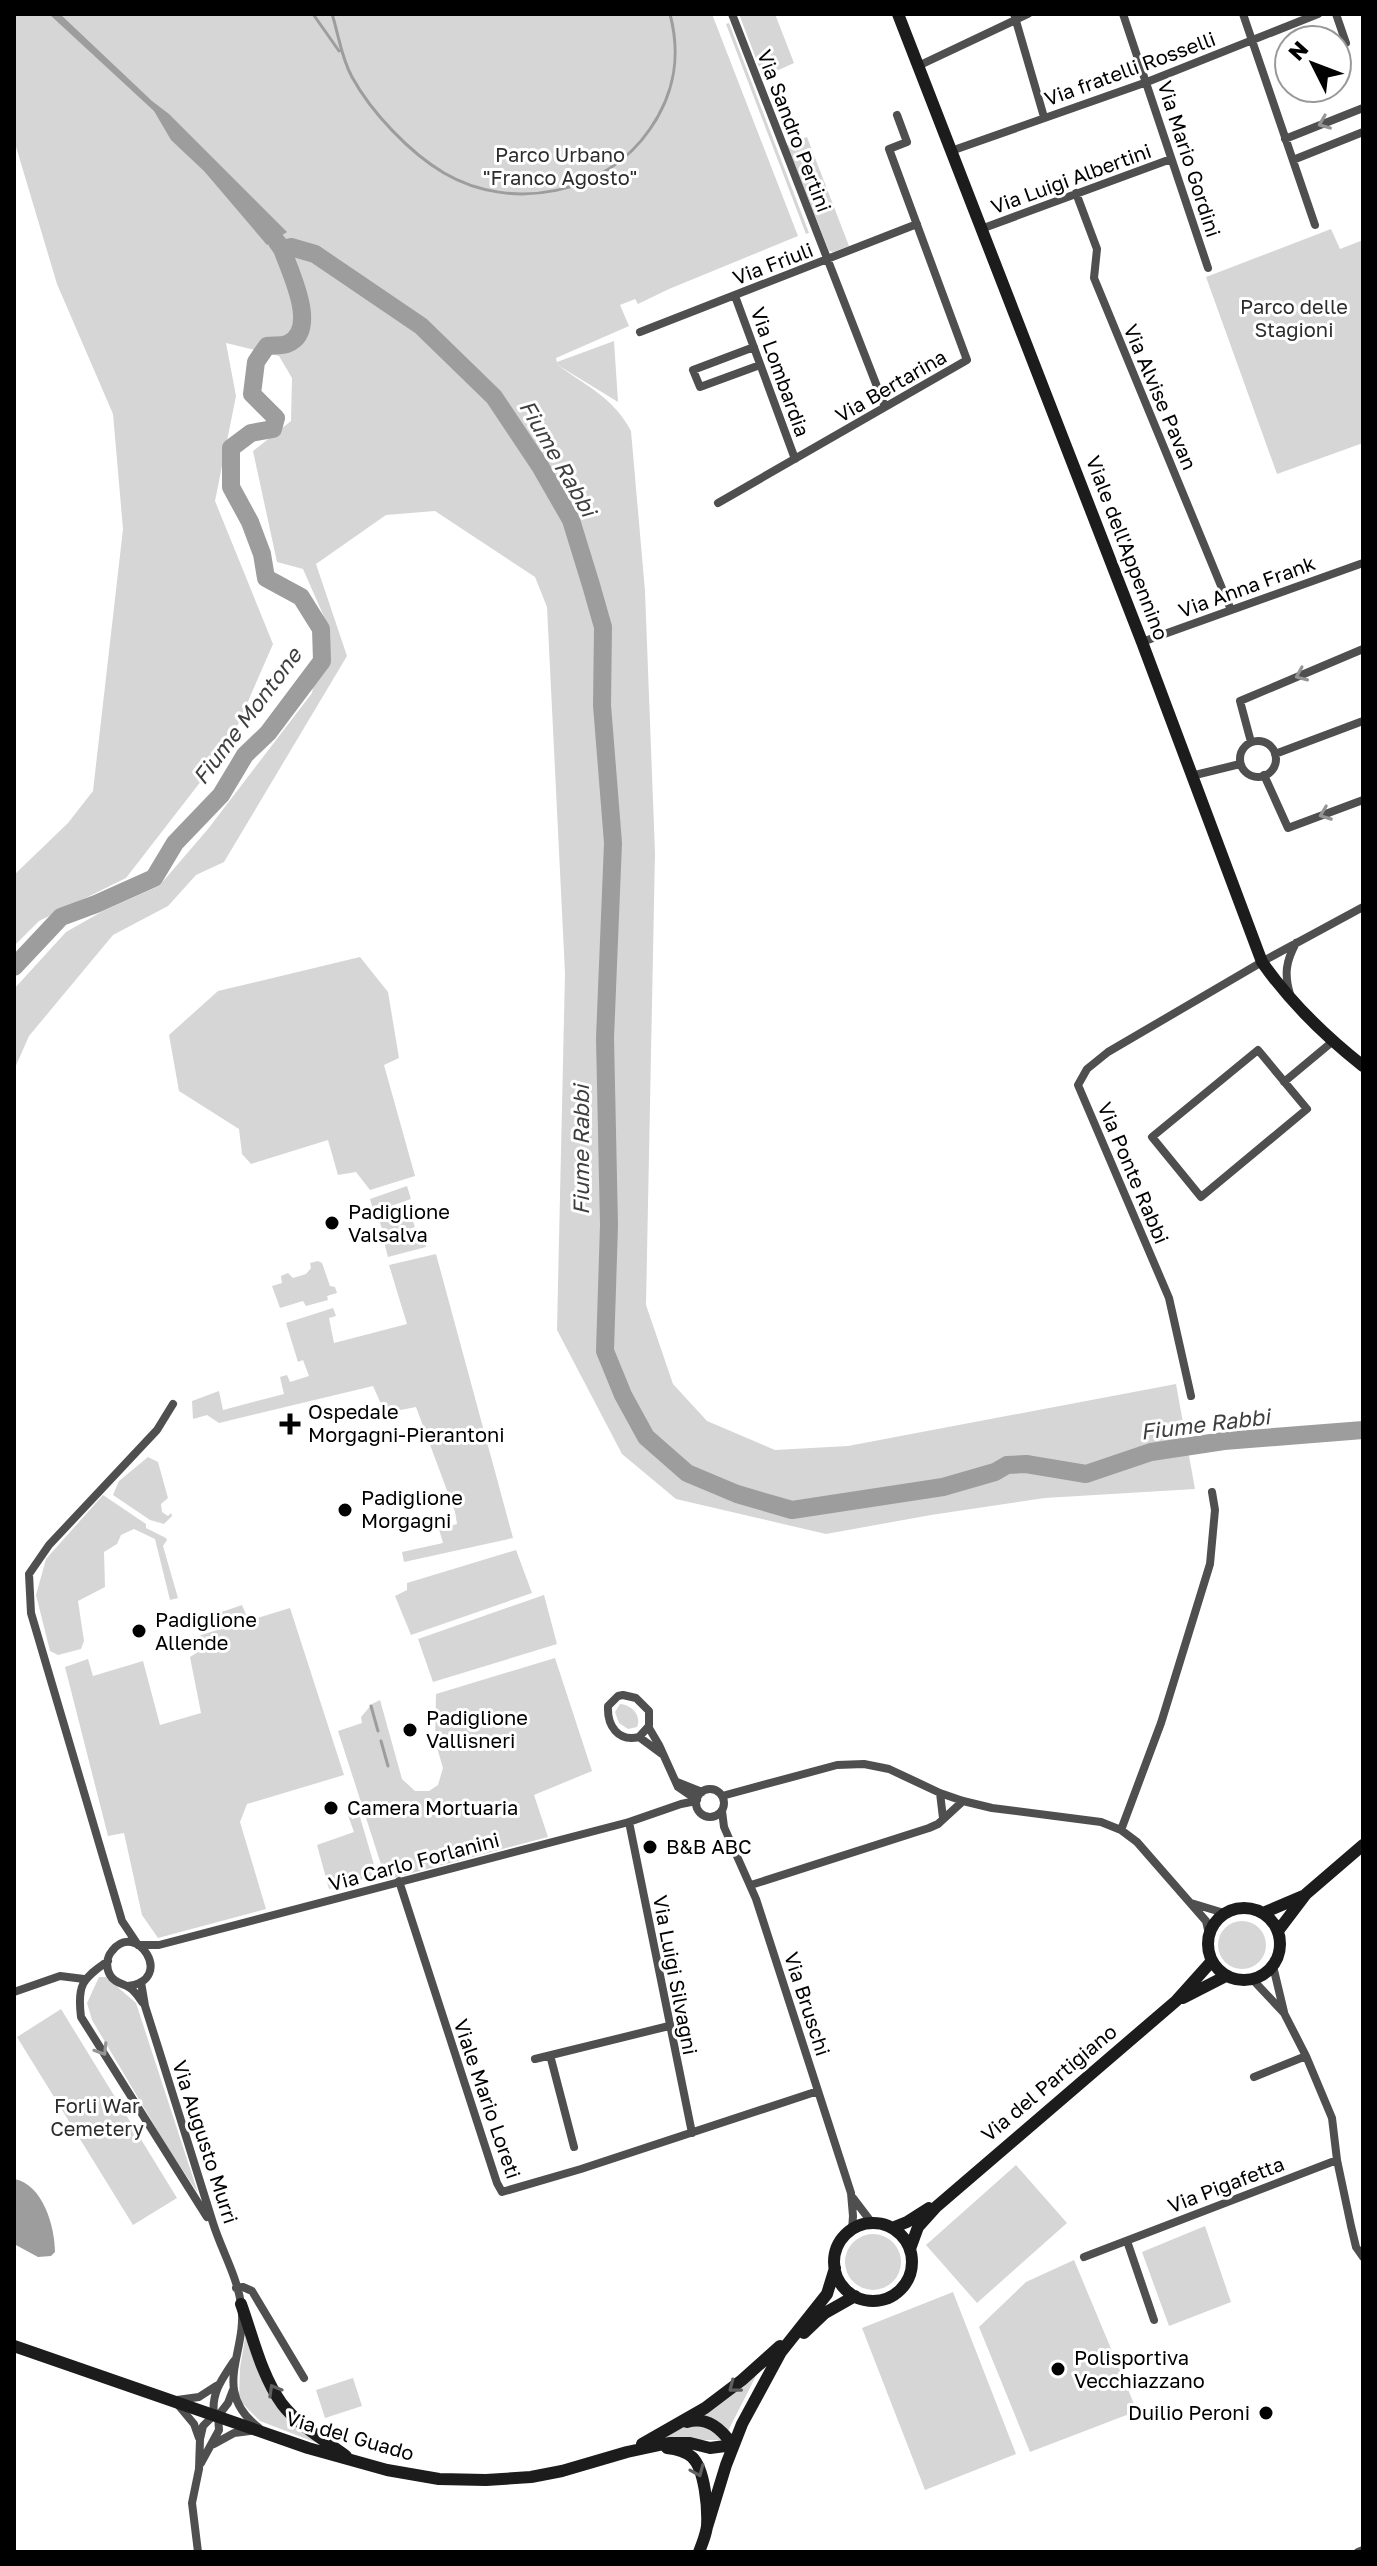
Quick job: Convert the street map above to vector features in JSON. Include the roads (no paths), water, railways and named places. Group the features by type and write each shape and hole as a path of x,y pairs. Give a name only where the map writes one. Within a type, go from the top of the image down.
{"main road":[{"name":"Viale dell'Appennino","path":"898,14 1142,642 1262,962 1291,999 1332,1042 1363,1066"},
{"path":"1278,1931 1306,1894 1363,1845"},
{"path":"1263,1913 1306,1894"},
{"path":"1244,1908 1263,1913 1278,1931 1280,1949 1273,1966 1253,1980 1226,1976 1211,1962 1208,1953 1209,1934 1217,1919 1224,1913 1244,1908"},
{"name":"Via del Partigiano","path":"910,2249 918,2227 948,2195 1176,2001 1211,1962"},
{"name":"Via del Partigiano","path":"1176,2001 1226,1976"},
{"name":"Via del Partigiano","path":"892,2228 907,2222 948,2195"},
{"path":"627,2452 723,2395 789,2339 831,2288 838,2246 852,2230 872,2223 892,2228 906,2241 912,2260 911,2272 899,2291 878,2300 855,2296 846,2289 835,2268"},
{"path":"766,2378 825,2313 855,2296"},
{"path":"241,2304 268,2381 283,2405 352,2460"},
{"path":"699,2552 733,2445 789,2339"},
{"name":"Via del Guado","path":"14,2346 308,2448 387,2470 439,2479 531,2477 669,2443 690,2443 710,2448 733,2445"},
{"path":"673,2427 698,2419 712,2423 733,2445"},
{"path":"652,2446 683,2452 700,2467 707,2527"}],"street":[{"name":"Via Sandro Pertini","path":"732,14 885,407"},
{"path":"918,66 1015,17 1028,14"},
{"name":"Via Mario Gordini","path":"1123,14 1208,268"},
{"path":"1243,14 1315,225"},
{"name":"Via fratelli Rosselli","path":"951,151 1147,82 1318,14"},
{"path":"1015,17 1044,117"},
{"path":"1285,139 1363,108"},
{"name":"Via Bertarina","path":"718,503 967,360 889,149 907,142 897,115"},
{"path":"1293,160 1363,132"},
{"name":"Via Luigi Albertini","path":"981,229 1171,159"},
{"name":"Via Alvise Pavan","path":"1076,193 1097,249 1094,278 1231,610"},
{"name":"Via Friuli","path":"640,332 917,224"},
{"name":"Via Lombardia","path":"735,296 795,459"},
{"path":"754,347 693,370 700,387 760,365"},
{"name":"Via Anna Frank","path":"1142,642 1363,563"},
{"path":"1251,742 1240,701 1363,649"},
{"path":"1275,754 1363,721"},
{"path":"1263,741 1275,754 1272,769 1264,775 1253,776 1240,764 1240,753 1251,742 1263,741"},
{"path":"1191,776 1240,764"},
{"path":"1264,775 1288,828 1363,800"},
{"path":"1262,962 1363,907"},
{"path":"1291,999 1285,976 1286,965 1296,943"},
{"name":"Via Ponte Rabbi","path":"1191,1396 1169,1298 1078,1085 1087,1069 1108,1052 1262,962"},
{"path":"1284,1082 1332,1042"},
{"path":"1258,1050 1284,1082 1307,1109 1201,1197 1152,1137 1258,1050"},
{"path":"128,1986 141,1982 150,1971 151,1964 147,1952 138,1945 122,1921 31,1613 29,1574 49,1545 157,1430 173,1404"},
{"path":"1121,1830 1161,1723 1210,1564 1215,1510 1212,1492"},
{"path":"649,1728 639,1737 624,1738 613,1729 608,1706 623,1695 641,1702 649,1711 649,1728 677,1782 698,1798 700,1813"},
{"path":"639,1737 663,1754"},
{"path":"722,1796 837,1765 874,1765 963,1801 992,1808 1087,1819 1121,1830 1137,1842 1206,1921 1209,1934"},
{"path":"698,1798 713,1789 722,1796 724,1827"},
{"path":"940,1793 943,1818"},
{"name":"Via Carlo Forlanini","path":"159,1945 629,1822 698,1798"},
{"path":"751,1885 929,1828 938,1824 963,1801"},
{"path":"677,1807 700,1813 724,1827"},
{"path":"709,1817 717,1816 722,1811"},
{"name":"Via Luigi Silvagni","path":"629,1822 692,2133"},
{"name":"Via Bruschi","path":"724,1827 751,1885 851,2193 852,2230"},
{"name":"Viale Mario Loreti","path":"399,1881 500,2191 507,2193 818,2091"},
{"path":"1190,1903 1224,1913"},
{"path":"124,1943 126,1928"},
{"path":"145,2006 128,1986 116,1982 108,1966 111,1952 124,1943 159,1945"},
{"path":"147,1952 159,1945"},
{"path":"108,1966 84,1979 78,1998 81,2017 214,2228"},
{"path":"1273,1966 1284,2013 1332,2118 1351,2226 1356,2247 1363,2257"},
{"path":"14,1992 60,1976 84,1979"},
{"path":"1253,1980 1284,2013"},
{"name":"Via Augusto Murri","path":"141,1982 145,2006 241,2304 233,2389 228,2403 216,2416"},
{"path":"535,2059 669,2026"},
{"path":"550,2055 574,2147"},
{"path":"1254,2077 1306,2056"},
{"name":"Via Pigafetta","path":"1084,2257 1337,2160"},
{"name":"Via Bruschi","path":"851,2193 872,2223"},
{"path":"1351,2226 1363,2243"},
{"path":"1127,2241 1154,2320"},
{"path":"236,2288 252,2291 304,2378"},
{"name":"Via Augusto Murri","path":"216,2416 212,2402 215,2392 234,2360"},
{"path":"172,2401 199,2397 220,2383"},
{"path":"233,2389 235,2402 242,2413 262,2431"},
{"path":"172,2401 187,2414 200,2439"},
{"path":"198,2552 192,2503 199,2469 200,2439 203,2426 216,2416 219,2430 199,2469"},
{"path":"211,2446 234,2433 262,2431"}],"waterway":[{"path":"313,14 339,51"},
{"path":"332,14 352,77 380,117 405,143 431,165 471,185 499,192 527,194 583,182 609,169 631,151 650,129 665,102 674,74 675,45 670,14"},
{"name":"Fiume Montone","path":"14,967 61,917 154,878 175,843 221,795 245,755 268,733 322,661 321,629 301,597 266,578 262,554 250,522 231,487 231,448 251,433 273,429 276,418 252,394 256,362 267,346 287,344 297,337 301,327 300,300 277,242"},
{"name":"Fiume Rabbi","path":"282,249 291,247 315,254 421,326 494,397 571,520 591,585 603,627 602,705 613,843 605,1038 609,1225 605,1351 623,1395 646,1437 687,1473 737,1494 792,1510 943,1487 995,1472 1007,1465 1026,1464 1086,1474 1151,1452 1224,1441 1363,1430"},
{"path":"371,1706 378,1731"},
{"path":"381,1741 388,1766"}],"place":[{"name":"Padiglione Valsalva","path":"332,1223"},
{"name":"Ospedale Morgagni-Pierantoni","path":"290,1424"},
{"name":"Padiglione Morgagni","path":"345,1510"},
{"name":"Padiglione Allende","path":"139,1631"},
{"name":"Padiglione Vallisneri","path":"410,1730"},
{"name":"Camera Mortuaria","path":"331,1808"},
{"name":"B&B ABC","path":"650,1847"},
{"name":"Polisportiva Vecchiazzano","path":"1058,2369"},
{"name":"Duilio Peroni","path":"1266,2413"}],"park label":[{"name":"Parco Urbano \"Franco Agosto\"","path":"560,166"},
{"name":"Parco delle Stagioni","path":"1294,318"},
{"name":"Forli War Cemetery","path":"97,2118"}]}
